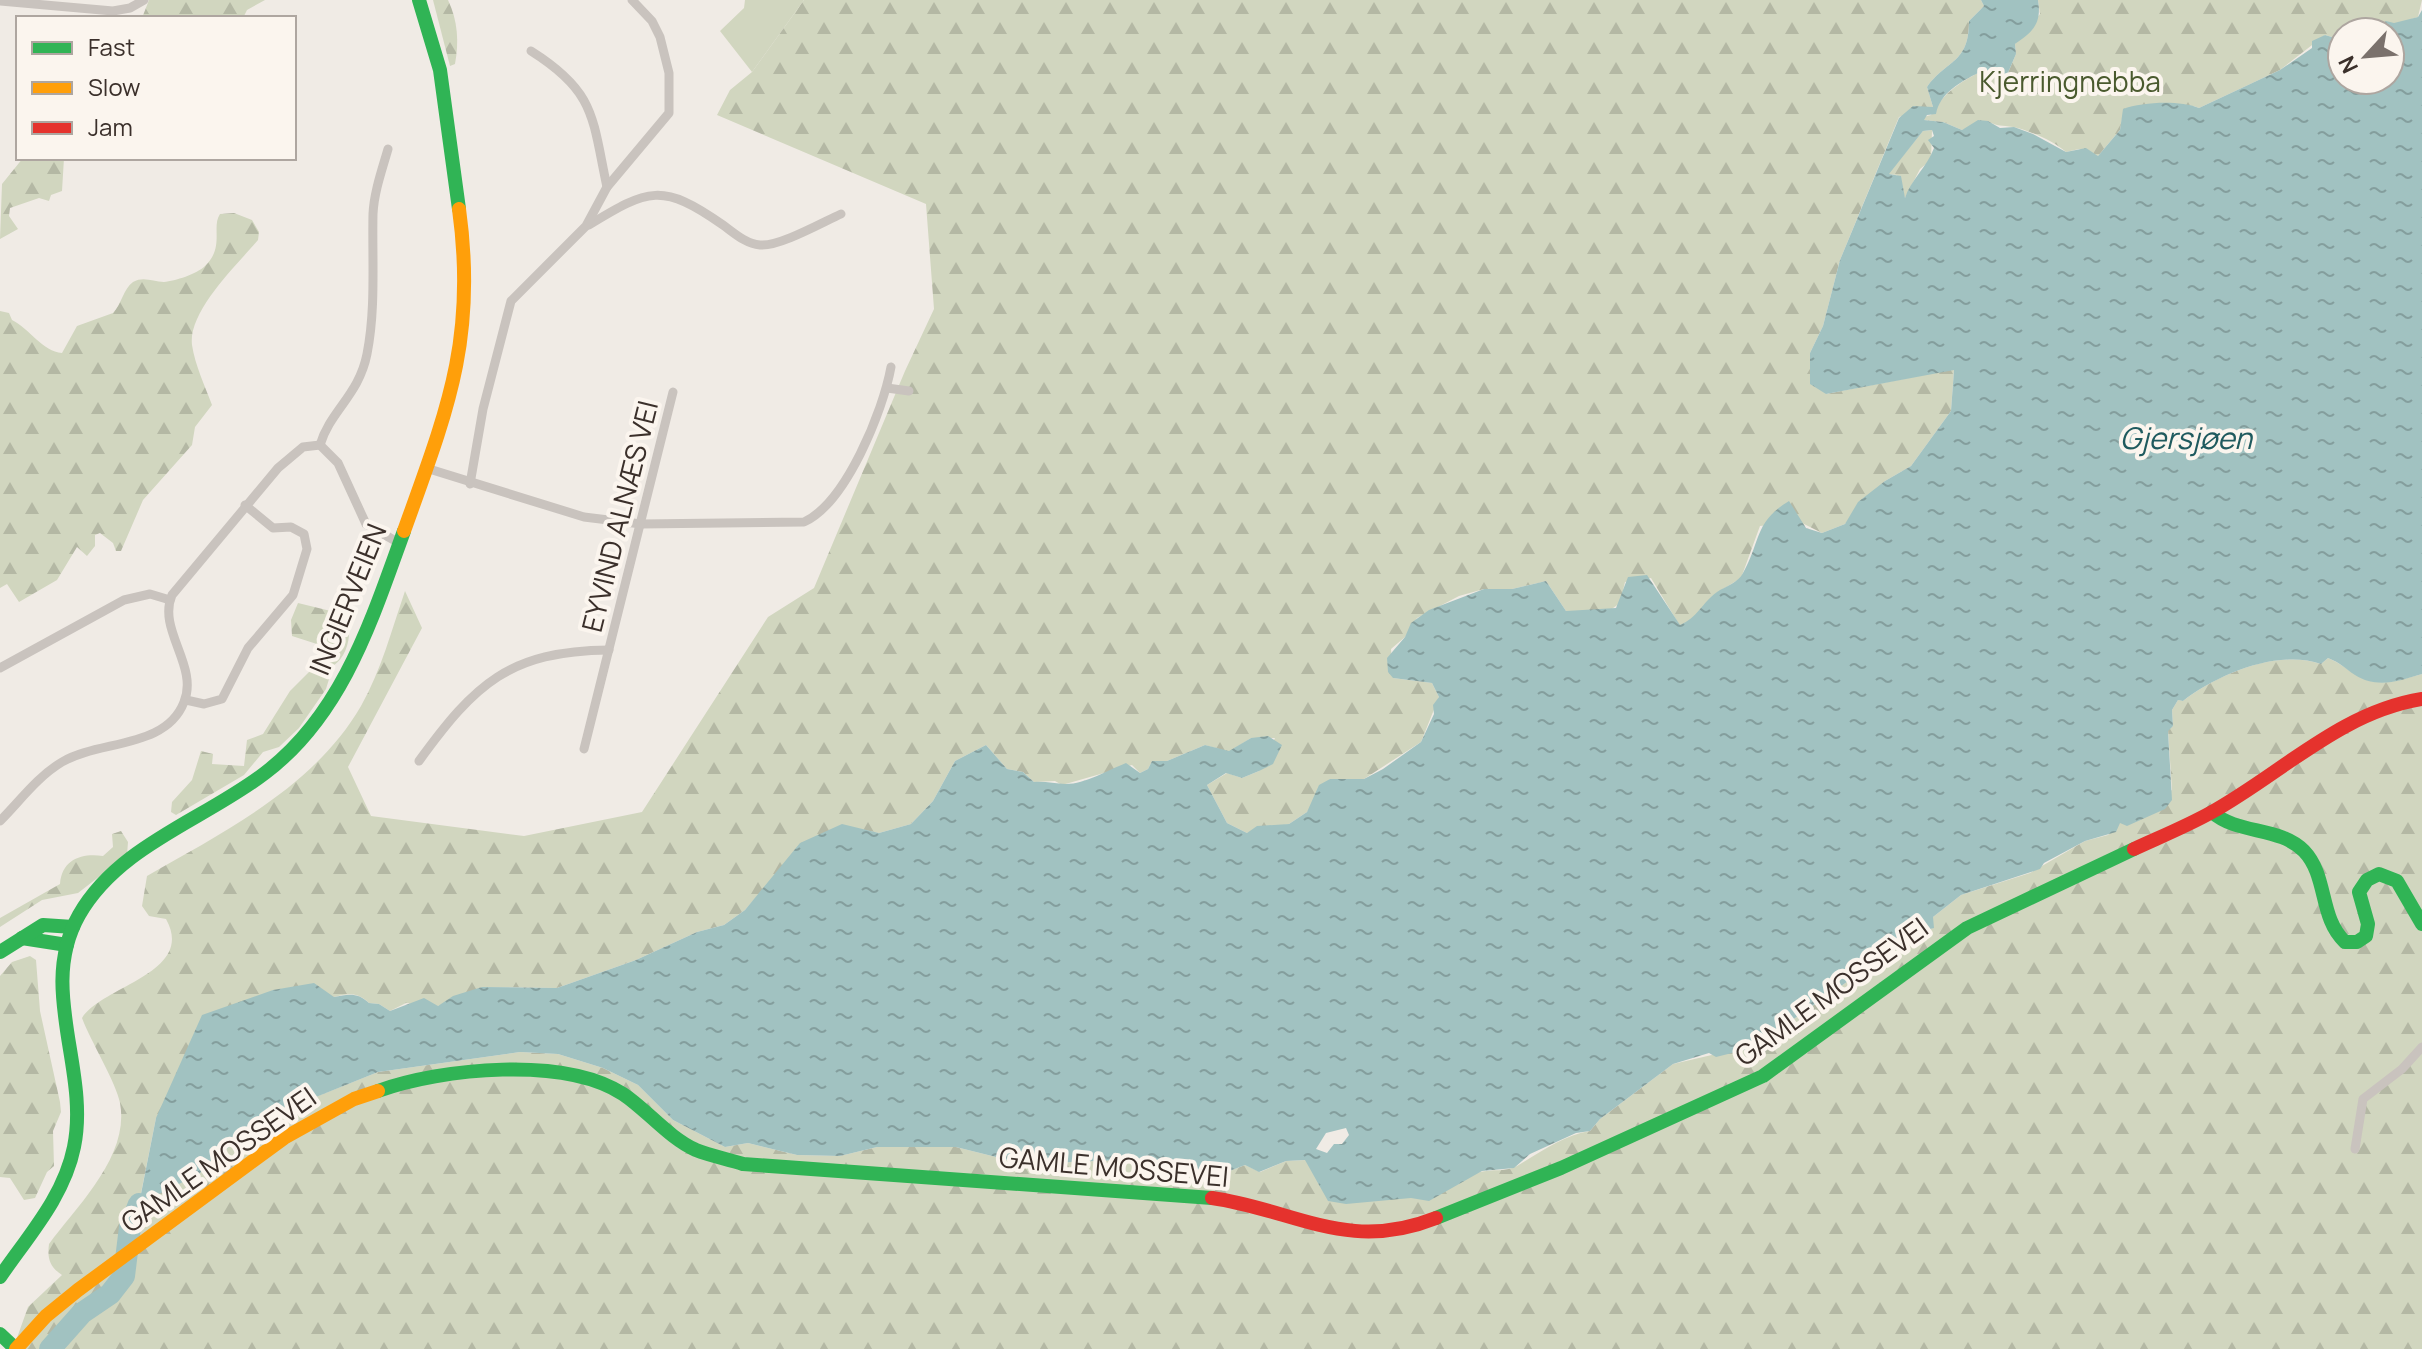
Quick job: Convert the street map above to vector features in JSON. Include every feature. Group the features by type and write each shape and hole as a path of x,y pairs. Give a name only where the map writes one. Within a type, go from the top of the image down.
{"main road":[{"name":"INGIERVEIEN","path":"0,1277 55,1196 75,1141 77,1104 61,995 67,945 73,927 89,899 122,867 251,783 306,735 332,701 353,664 426,468 459,364 467,292 440,71 432,30 419,0"},
{"name":"GAMLE MOSSEVEI","path":"16,1349 46,1316 101,1272 276,1143 354,1099 389,1085 422,1078 530,1068 575,1073 600,1082 633,1101 694,1149 743,1164 1186,1194 1227,1200 1340,1232 1392,1230 1447,1214 1561,1168 1749,1084 1796,1054 1967,928 2212,812 2356,719 2392,704 2422,699"},
{"path":"2212,812 2229,824 2276,834 2304,850 2320,876 2332,927 2345,942 2357,942 2366,936 2368,924 2359,892 2367,880 2379,874 2397,881 2422,924"},
{"path":"0,952 46,924 73,927"},
{"path":"22,938 67,945"},
{"path":"0,1334 16,1349"}],"street":[{"path":"0,1 113,11 130,8 144,0"},
{"path":"586,226 607,187 662,123 672,97 660,37 652,21 632,0"},
{"path":"531,51 564,72 586,103 596,131 607,187"},
{"path":"320,445 328,426 353,394 365,363 375,257 374,202 388,149"},
{"path":"470,484 507,309 586,226 626,201 651,195 682,201 746,241 760,245 841,214"},
{"path":"426,468 555,510 641,524 786,524 815,517 840,491 887,388 891,367"},
{"path":"887,388 909,391"},
{"name":"EYVIND ALNÆS VEI","path":"584,749 673,392"},
{"path":"0,821 61,762 159,731 174,719 186,700 186,673 170,618 170,600 245,505 298,449 320,445"},
{"path":"320,445 338,463 366,524 399,543"},
{"path":"186,700 209,704 224,696 244,653 287,605 301,572 307,546 302,532 291,527 273,528 245,505"},
{"path":"0,668 124,600 153,594 170,600"},
{"name":"EYVIND ALNÆS VEI","path":"419,761 463,702 509,670 558,653 609,650"},
{"path":"2355,1149 2363,1099 2402,1069 2422,1047"}],"green space":[{"path":"149,0 265,0 247,10 244,16 143,16"},
{"path":"433,0 448,0 454,16 457,48 455,64 450,66"},
{"path":"745,0 804,0 752,72 720,31 744,8"},
{"path":"804,0 1981,0 1984,6 1969,21 1968,35 1961,53 1927,87 1933,107 1899,117 1840,260 1823,326 1810,353 1826,394 1954,369 1951,411 1911,466 1885,481 1845,524 1822,533 1800,522 1760,526 1741,578 1715,594 1694,619 1680,626 1651,578 1625,582 1620,603 1609,611 1566,611 1546,581 1512,589 1484,589 1459,596 1417,618 1405,637 1391,649 1393,678 1432,683 1439,697 1421,742 1364,779 1330,779 1307,812 1289,824 1247,833 1227,823 1207,785 1227,773 1242,778 1259,771 1275,738 1251,738 1229,752 1205,745 1167,761 1152,761 1148,769 1140,773 1132,765 1062,785 1055,781 1034,782 1023,772 1007,769 986,745 955,761 933,801 911,824 879,833 841,825 796,851 745,910 724,925 697,932 636,960 557,988 482,987 438,1006 406,1003 390,1011 357,995 334,997 156,1118 139,1203 199,1174 258,1120 378,1072 520,1052 558,1054 603,1068 638,1085 673,1120 725,1147 748,1143 797,1155 840,1156 877,1147 956,1147 1024,1164 1120,1160 1175,1171 1227,1172 1245,1165 1260,1172 1286,1161 1306,1160 1411,1198 1430,1195 1480,1172 1513,1168 1561,1140 1590,1131 1600,1119 1673,1064 1772,1041 1785,1025 1890,952 1897,938 1933,928 1933,917 1961,895 2030,873 2085,841 2108,835 2119,823 2172,790 2168,730 2173,726 2172,710 2178,700 2183,701 2230,673 2249,667 2286,660 2321,664 2328,658 2372,681 2388,682 2422,674 2422,1349 13,1349 28,1307 62,1275 50,1262 49,1244 99,1179 117,1142 121,1123 118,1094 82,1018 93,1006 144,976 169,953 172,937 166,919 149,916 142,906 147,876 266,804 293,784 342,735 368,693 405,591 422,628 348,767 371,816 524,836 642,812 768,617 814,588 934,309 926,204 717,115 730,90 752,72"},
{"name":"Kjerringnebba","path":"2038,0 2422,0 2418,17 2406,21 2406,16 2326,16 2326,35 2280,70 2199,108 2171,106 2122,119 2120,130 2098,156 2079,149 2066,152 2034,134 1988,121 1962,130 1943,122 1924,120 1923,117 1931,115 1952,90 1972,76 1980,72 2000,77 2007,75 2016,54 2015,44 2040,14"},
{"path":"1932,130 1931,160 1920,169 1905,198 1897,175 1888,174 1923,131"},
{"path":"21,160 64,160 62,191 51,195 49,201 39,198 10,208 9,216 18,229 0,239 2,184"},
{"path":"234,213 252,220 259,232 258,240 206,303 193,332 195,360 212,405 195,427 192,445 143,500 121,551 116,551 113,543 100,533 95,535 95,546 87,556 77,547 57,580 19,602 7,584 0,588 0,311 9,313 12,320 49,349 62,353 77,326 113,313 133,282 145,279 169,281 201,269 215,252 220,214"},
{"path":"298,603 347,615 348,643 343,656 333,666 326,689 299,728 279,747 263,752 244,775 176,815 171,812 172,802 192,780 201,751 213,754 212,764 244,766 247,740 263,734 290,691 312,669 323,646 292,636 291,620"},
{"path":"121,831 128,842 127,855 78,893 42,900 0,927 0,918 60,884 69,863 81,857 103,856 113,847 112,834"},
{"path":"30,956 36,960 40,1011 61,1112 53,1131 54,1166 47,1172 35,1198 24,1200 10,1178 0,1177 0,976 12,962"}],"water":[{"name":"Gjersjøen","path":"1981,0 2038,0 2037,21 2031,31 2015,44 2016,54 2007,75 2000,78 1980,72 1952,89 1942,100 1936,114 1927,115 1924,120 1943,122 1962,130 1978,120 1988,121 2000,128 2014,127 2033,134 2066,152 2086,148 2098,156 2120,130 2123,109 2161,103 2199,108 2280,70 2312,48 2312,41 2325,35 2326,96 2406,96 2406,20 2418,17 2422,10 2422,674 2380,683 2363,679 2328,658 2321,664 2286,660 2231,673 2183,701 2178,700 2172,710 2173,726 2168,731 2172,800 2165,809 2127,826 2120,823 2116,832 2085,841 2044,863 2040,869 1961,895 1933,917 1934,928 1897,938 1890,952 1785,1025 1772,1041 1716,1057 1709,1053 1673,1064 1600,1119 1590,1131 1576,1133 1530,1154 1514,1168 1482,1171 1429,1201 1411,1198 1346,1204 1328,1201 1305,1160 1286,1161 1259,1172 1245,1165 1227,1172 1175,1171 1120,1160 1024,1164 956,1147 877,1147 840,1156 797,1155 748,1143 725,1147 673,1120 638,1085 603,1068 558,1054 520,1052 378,1072 259,1120 199,1174 139,1204 156,1118 202,1015 273,990 314,983 334,997 357,995 390,1011 424,998 438,1006 453,996 482,987 557,988 636,960 697,932 724,925 745,910 800,843 842,824 879,833 911,824 933,801 955,761 986,745 1007,769 1023,772 1034,782 1066,784 1089,779 1126,763 1140,773 1148,769 1152,761 1167,761 1205,745 1229,751 1251,738 1268,736 1282,745 1273,764 1242,778 1226,773 1207,785 1227,823 1247,833 1257,826 1289,824 1307,812 1319,785 1330,779 1364,779 1421,742 1434,714 1433,705 1439,697 1432,683 1393,678 1388,672 1387,658 1405,637 1411,623 1429,610 1484,589 1512,589 1546,581 1566,611 1616,608 1628,577 1647,575 1680,625 1717,592 1741,576 1764,525 1789,501 1806,528 1822,533 1845,524 1858,502 1911,466 1951,411 1954,370 1826,394 1810,384 1810,353 1823,326 1840,260 1899,118 1913,106 1933,107 1927,87 1961,53 1968,35 1969,21 1984,6","holes":["1932,130 1934,136 1928,140 1934,148 1905,198 1901,176 1889,174 1923,131","1346,1128 1349,1135 1342,1144 1334,1144 1327,1153 1316,1149 1326,1133"]}],"waterway":[{"path":"50,1349 82,1313 110,1294 124,1276 130,1227 139,1204"}],"traffic: fast":[{"path":"419,0 440,70 459,209"},
{"path":"0,1277 54,1199 74,1147 76,1088 63,1000 63,972 67,943 79,915 116,870 164,835 265,773 315,723 335,694 367,631 404,531"},
{"path":"2212,812 2234,824 2283,838 2304,851 2317,872 2331,921 2345,942 2357,942 2366,936 2368,924 2359,892 2367,880 2379,874 2397,881 2422,924"},
{"path":"1436,1218 1561,1168 1763,1076 1967,928 2134,849"},
{"path":"0,952 43,925 73,927"},
{"path":"22,938 67,945"},
{"path":"378,1091 435,1076 468,1072 536,1070 569,1074 598,1082 623,1094 686,1145 743,1164 1212,1198"},
{"path":"0,1334 16,1349"}],"traffic: slow":[{"path":"404,531 445,411 461,336 464,255 459,209"},
{"path":"16,1349 46,1316 78,1290 284,1138 354,1099 378,1091"}],"traffic: jam":[{"path":"2134,849 2212,812 2338,730 2393,706 2422,699"},
{"path":"1212,1198 1348,1230 1405,1228 1436,1218"}]}
